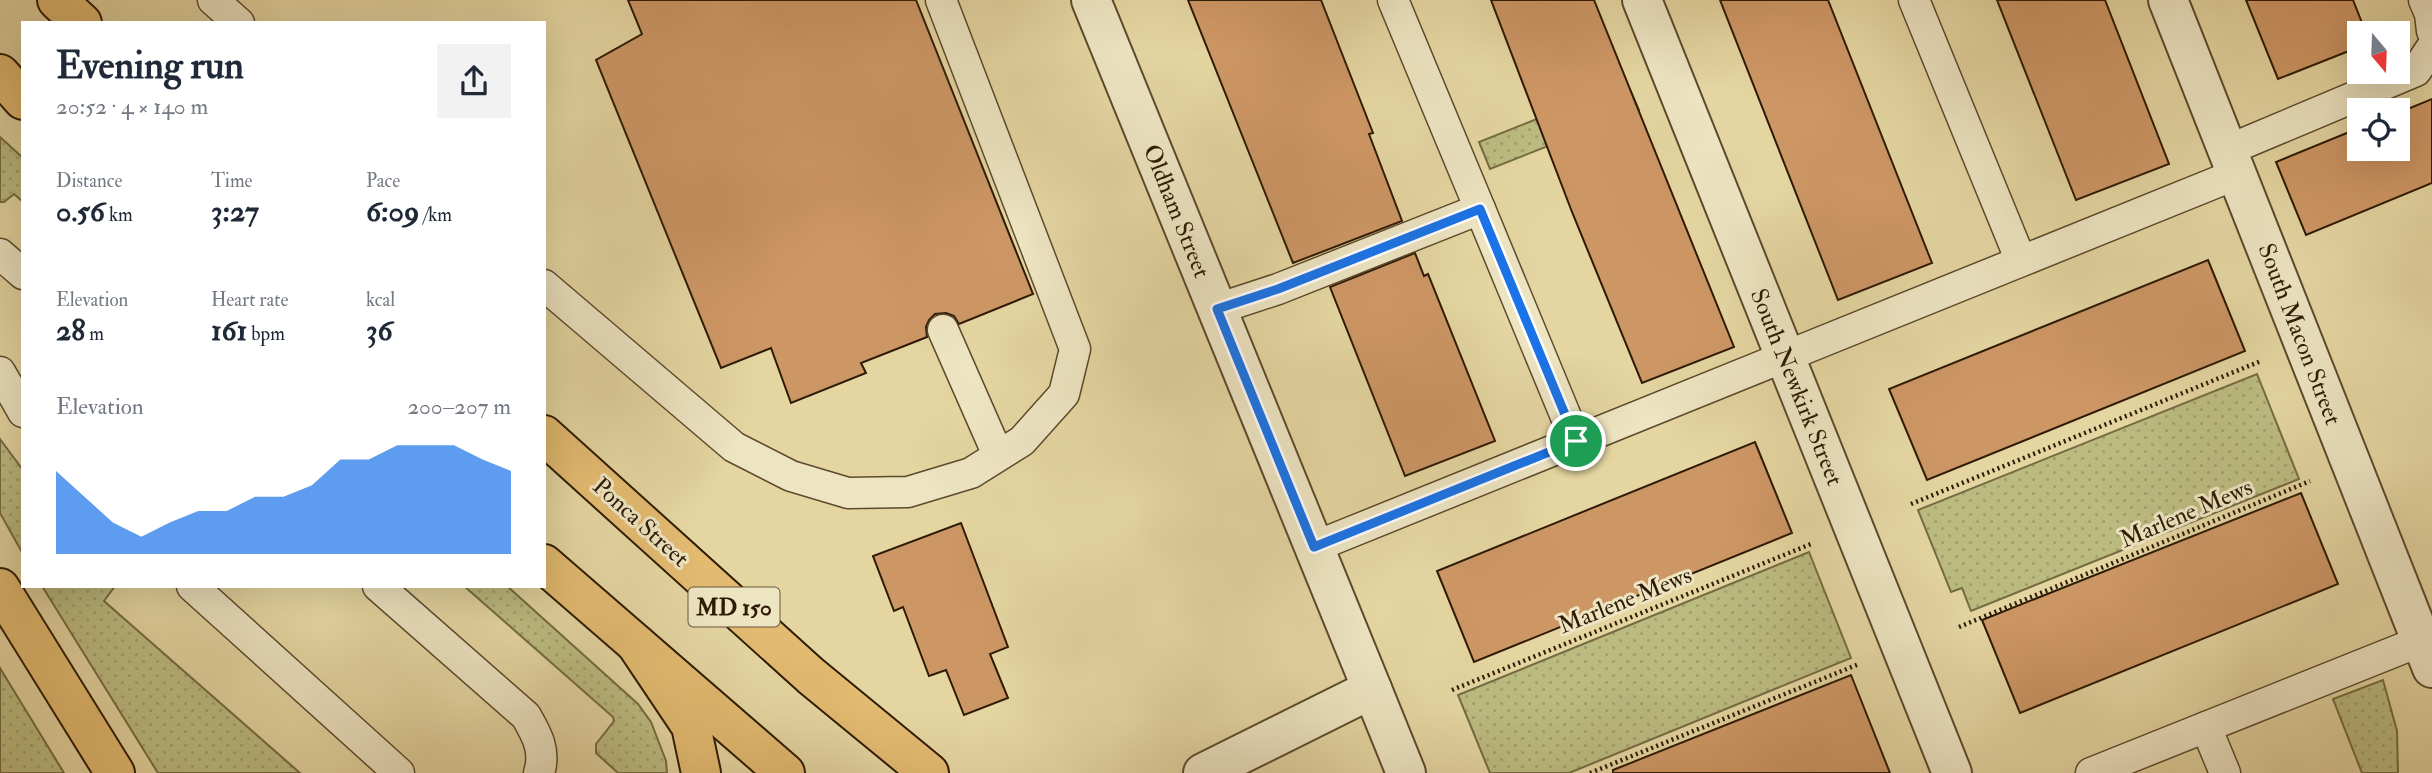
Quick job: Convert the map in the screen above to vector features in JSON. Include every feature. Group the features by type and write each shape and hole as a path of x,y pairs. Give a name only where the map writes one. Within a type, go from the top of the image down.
{"main road":[{"path":"57,0 80,21"},
{"path":"0,74 21,98"},
{"name":"Ponca Street","path":"546,437 811,676 929,773"},
{"path":"546,566 785,773"},
{"path":"0,588 115,773"},
{"path":"636,644 691,726 701,773"}],"street":[{"name":"Oldham Street","path":"1091,0 1406,773"},
{"name":"South Newkirk Street","path":"1642,0 1952,773"},
{"name":"South Macon Street","path":"2168,0 2427,655"},
{"path":"1203,773 1372,689"}],"lane":[{"path":"213,0 237,21"},
{"path":"546,287 734,447 791,476 848,493 908,492 971,472 1023,440 1064,394 1075,349 941,0"},
{"path":"1393,0 1576,441"},
{"path":"1914,0 2021,261"},
{"path":"2424,0 2432,31"},
{"path":"1314,547 2021,261 2233,162 2416,71 2432,47"},
{"path":"1217,309 1278,289 1480,209"},
{"path":"0,254 21,272"},
{"path":"943,330 998,455"},
{"path":"0,372 21,409"},
{"path":"194,588 400,773"},
{"path":"380,588 526,716 538,737 543,759 539,773"},
{"path":"2091,773 2206,727 2427,655"},
{"path":"2206,727 2225,773"}],"path":[{"path":"1911,504 2262,360"},
{"name":"Marlene Mews","path":"1959,627 2311,480"},
{"name":"Marlene Mews","path":"1452,690 1812,543"},
{"path":"1590,773 1860,664"}],"green space":[{"path":"1627,83 1639,110 1490,169 1479,142"},
{"path":"0,137 21,156 21,200 14,194 0,202"},
{"path":"2257,374 2299,479 1971,611 1962,588 1951,592 1918,510"},
{"path":"0,439 21,467 21,550 0,513"},
{"path":"1809,552 1851,658 1569,773 1490,773 1458,695"},
{"path":"43,588 114,588 104,601 300,773 158,773"},
{"path":"466,588 509,588 638,704 651,722 666,761 667,773 618,773 596,753 596,744 614,721 613,717"},
{"path":"0,668 64,773 0,773"},
{"path":"2383,680 2397,731 2398,773 2362,773 2333,699"}],"building":[{"path":"628,0 916,0 1033,294 959,324 954,316 946,313 935,314 926,327 927,337 861,363 866,373 791,403 771,348 721,368 596,60 642,34"},
{"path":"1188,0 1321,0 1373,133 1369,134 1402,221 1293,263"},
{"path":"1491,0 1594,0 1734,347 1642,383 1572,212"},
{"path":"1720,0 1828,0 1932,263 1838,300"},
{"path":"1997,0 2105,0 2169,164 2076,200"},
{"path":"2246,0 2353,0 2361,21 2347,21 2347,52 2278,79"},
{"path":"2432,99 2432,183 2306,235 2276,162 2347,133 2347,161 2410,161 2410,108"},
{"path":"1415,253 1424,276 1428,274 1495,441 1405,476 1330,287"},
{"path":"2208,260 2245,351 1927,480 1889,389"},
{"path":"1755,442 1792,533 1474,662 1437,571"},
{"path":"2301,493 2338,584 2020,713 1982,620"},
{"path":"961,523 1008,647 990,654 1008,698 964,715 946,670 929,676 903,607 894,611 873,556"},
{"path":"1851,675 1890,773 1613,773 1613,770"}],"route":[{"path":"1480,209 1576,441 1314,547 1217,309 1278,289 1480,209"}]}
